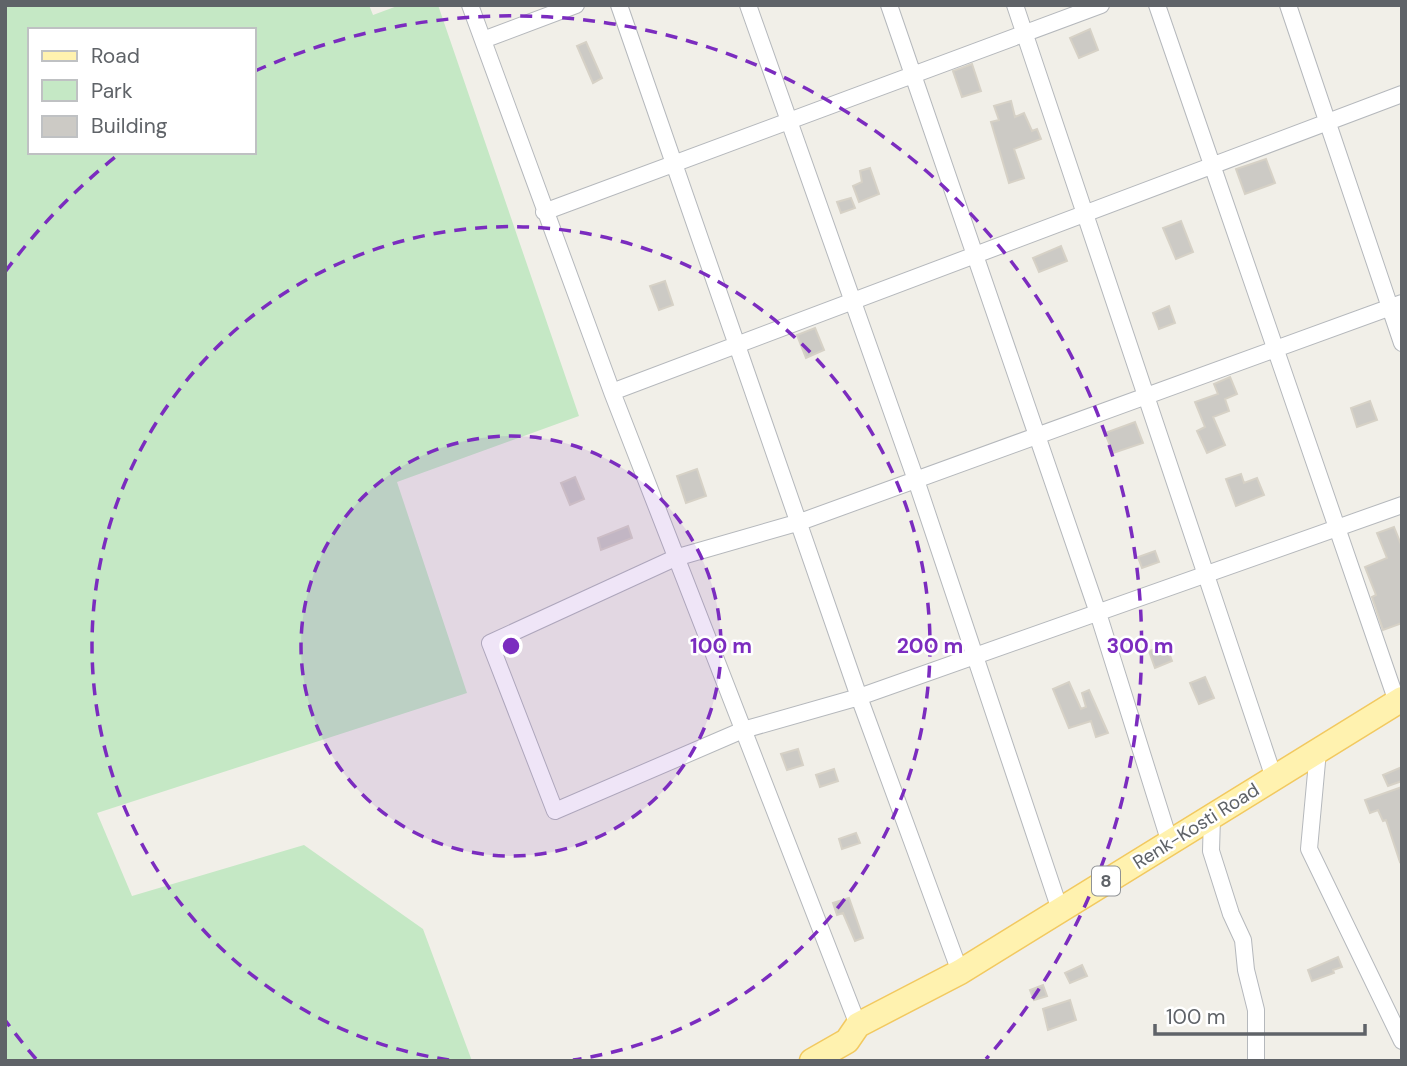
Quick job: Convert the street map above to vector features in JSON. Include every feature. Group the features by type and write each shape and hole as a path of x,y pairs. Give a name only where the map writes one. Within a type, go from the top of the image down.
{"main road":[{"name":"Renk-Kosti Road","path":"812,1061 847,1041 858,1025 960,972 1399,701"}],"street":[{"path":"470,5 544,212 675,558 858,1025"},
{"path":"483,40 576,5"},
{"path":"620,5 859,697 960,972"},
{"path":"748,5 787,122 916,480 1060,910"},
{"path":"889,5 977,254 1036,436 1098,613 1170,843"},
{"path":"1015,5 1144,397 1207,575 1274,778"},
{"path":"544,212 1101,5"},
{"path":"1157,5 1274,349 1399,701"},
{"path":"1288,5 1396,305 1402,343"},
{"path":"612,392 1402,94"},
{"path":"1396,305 800,522 675,558 490,643 555,811 743,730 859,697 1402,505"},
{"path":"1318,751 1309,849 1402,1041"},
{"path":"1212,817 1211,850 1231,914 1243,940 1246,970 1256,1010 1256,1061"}],"green space":[{"path":"5,5 369,5 373,15 400,5 438,5 579,416 397,482 467,693 97,813 132,896 304,845 423,929 472,1061 5,1061"}],"building":[{"path":"1090,29 1098,50 1079,58 1070,38"},
{"path":"586,42 602,78 593,83 577,46"},
{"path":"972,64 981,91 962,97 953,71"},
{"path":"1011,101 1015,117 1024,113 1032,131 1037,129 1041,139 1014,149 1024,178 1009,183 991,122 999,120 994,106"},
{"path":"1266,159 1275,183 1245,194 1236,169"},
{"path":"870,168 879,194 859,202 853,186 862,182 860,171"},
{"path":"851,198 855,208 841,213 837,202"},
{"path":"1181,221 1193,252 1176,259 1163,228"},
{"path":"1061,246 1067,261 1039,272 1033,258"},
{"path":"665,281 673,305 659,310 650,286"},
{"path":"1169,306 1175,323 1159,329 1153,313"},
{"path":"815,328 824,350 806,358 797,335"},
{"path":"1230,377 1237,394 1225,399 1229,411 1213,417 1225,445 1207,453 1197,431 1205,427 1195,402 1218,394 1214,384"},
{"path":"1370,401 1377,420 1357,427 1351,408"},
{"path":"1135,422 1143,443 1113,453 1105,433"},
{"path":"697,469 706,496 686,503 677,476"},
{"path":"1241,474 1244,483 1257,478 1264,495 1236,506 1226,479"},
{"path":"575,477 584,499 570,505 561,483"},
{"path":"628,526 632,538 601,550 598,538"},
{"path":"1394,527 1402,547 1402,623 1383,630 1372,597 1376,595 1365,567 1387,558 1377,533"},
{"path":"1155,551 1159,562 1142,568 1138,557"},
{"path":"1166,645 1172,661 1155,668 1149,651"},
{"path":"1205,677 1214,698 1199,704 1190,683"},
{"path":"1069,682 1081,709 1086,707 1082,693 1089,690 1108,733 1096,737 1091,721 1069,728 1053,689"},
{"path":"798,749 803,765 787,770 781,754"},
{"path":"1402,767 1402,781 1388,786 1383,775"},
{"path":"834,769 838,781 820,787 816,775"},
{"path":"1402,787 1400,862 1386,820 1383,821 1378,810 1370,813 1365,800"},
{"path":"856,833 860,843 842,849 839,839"},
{"path":"849,898 863,938 855,941 843,913 837,915 833,903"},
{"path":"1338,957 1342,967 1312,981 1308,970"},
{"path":"1082,965 1087,976 1070,983 1065,973"},
{"path":"1043,985 1047,996 1034,1000 1030,990"},
{"path":"1070,1000 1076,1020 1048,1030 1043,1009"}]}
